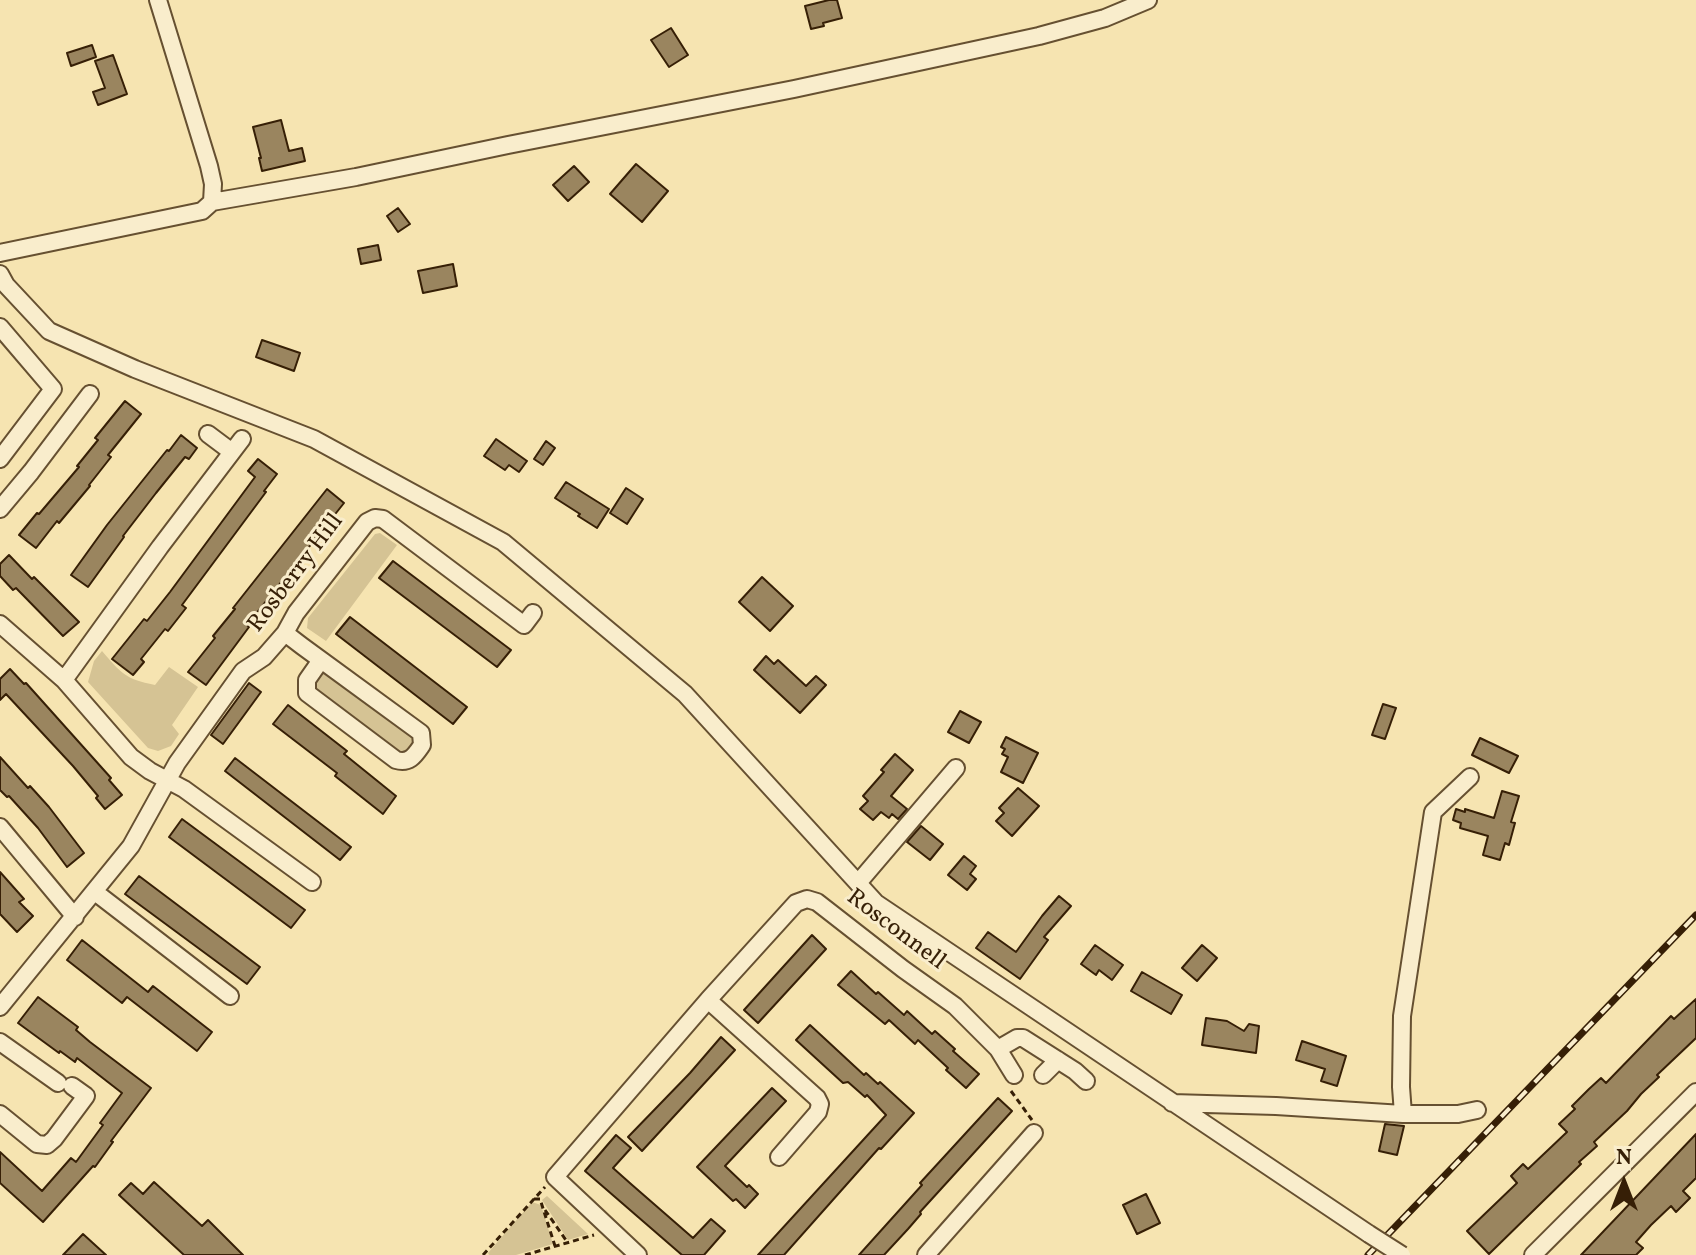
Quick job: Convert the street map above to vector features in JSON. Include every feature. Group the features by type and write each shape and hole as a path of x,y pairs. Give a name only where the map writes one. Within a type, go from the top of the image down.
{"street":[{"path":"158,0 209,166 213,184 212,202"},
{"path":"0,253 202,211 212,202 356,177 1039,36 1105,18 1148,0"},
{"path":"0,274 6,285 49,331 135,369 314,439 503,542 685,694 876,903 1402,1255"},
{"path":"0,327 53,389 0,459"},
{"path":"0,509 90,394"},
{"path":"64,680 237,446 208,434"},
{"name":"Rosberry Hill","path":"0,1007 131,846 177,763 243,671 264,657 285,633 296,613 367,522 375,518 383,519 524,625 533,613"},
{"path":"0,624 64,680 131,757 184,789 312,882"},
{"path":"285,633 421,733 422,745 411,760 396,760 307,693 307,680 321,660"},
{"path":"858,883 956,768"},
{"path":"1403,1114 1402,1016 1433,812 1470,777"},
{"path":"0,827 75,917"},
{"path":"95,892 230,996"},
{"name":"Rosconnell","path":"555,1177 708,1000 796,903 807,899 817,902 955,1006 998,1049 1014,1075"},
{"path":"708,1000 820,1104 818,1112 779,1157"},
{"path":"998,1049 1017,1038 1023,1038 1086,1081"},
{"path":"0,1042 86,1096 47,1145 37,1144 0,1114"},
{"path":"1043,1075 1058,1060"},
{"path":"1533,1255 1695,1094"},
{"path":"1172,1103 1403,1114 1458,1114 1477,1110"},
{"path":"926,1255 1034,1133"},
{"path":"555,1177 638,1255"}],"path":[{"path":"484,1254 555,1177"},
{"path":"534,1199 540,1199 568,1243"},
{"path":"542,1204 555,1246"},
{"path":"525,1255 594,1235"}],"shaded area":[{"path":"380,533 397,545 326,641 307,628 308,618 375,534"},
{"path":"102,651 119,670 137,680 155,685 169,667 198,687 172,725 179,734 171,746 158,751 148,748 88,682 94,661"},
{"path":"324,671 414,736 414,744 408,753 398,752 316,692 313,687 315,674"},
{"path":"547,1196 588,1234 568,1240 542,1200"},
{"path":"532,1202 541,1205 553,1244 516,1255 489,1255 488,1253"}],"building":[{"path":"837,0 842,18 811,29 805,6"},
{"path":"671,28 688,55 669,67 651,40"},
{"path":"92,45 96,57 71,66 67,53"},
{"path":"113,55 127,94 98,105 93,92 105,88 95,61"},
{"path":"281,120 289,151 302,148 305,161 262,171 253,127"},
{"path":"636,164 668,191 642,222 610,194"},
{"path":"574,166 589,182 568,201 553,185"},
{"path":"398,208 410,224 398,232 387,216"},
{"path":"378,245 381,260 361,264 358,249"},
{"path":"453,264 457,286 423,293 418,271"},
{"path":"262,340 300,353 294,371 256,357"},
{"path":"125,401 141,414 108,455 111,457 90,486 36,548 19,535 79,467 98,440 95,438"},
{"path":"181,435 197,448 189,459 185,457 156,493 88,587 71,575 107,525"},
{"path":"496,439 527,461 519,472 509,465 505,470 484,456"},
{"path":"546,441 555,448 543,465 534,459"},
{"path":"258,459 277,474 182,605 186,608 141,659 144,662 133,675 112,659 170,592 255,477 248,471"},
{"path":"566,482 609,509 597,528 555,498"},
{"path":"626,488 643,499 627,524 610,513"},
{"path":"327,489 344,503 247,625 249,627 206,685 188,672 215,638 213,636 233,608"},
{"path":"9,555 79,622 63,636 0,576 0,564"},
{"path":"393,561 511,650 497,667 379,578"},
{"path":"762,577 793,606 770,631 739,602"},
{"path":"350,617 467,707 453,724 336,634"},
{"path":"766,656 774,664 778,660 806,686 816,676 826,685 800,713 754,670"},
{"path":"10,669 111,778 109,780 122,795 105,809 73,766 6,694 0,700 0,679"},
{"path":"249,683 261,692 223,744 211,735"},
{"path":"1383,704 1396,708 1385,739 1372,735"},
{"path":"288,705 347,751 344,754 396,796 383,814 335,776 337,773 273,724"},
{"path":"960,711 981,722 969,743 948,732"},
{"path":"1006,737 1038,753 1023,783 1001,772 1008,757 1002,754 1005,749 1001,747"},
{"path":"1480,738 1518,756 1509,773 1472,755"},
{"path":"895,754 913,770 891,796 907,809 898,819 892,814 889,818 881,812 873,820 860,809 868,801 863,796"},
{"path":"0,757 49,807 84,853 67,867 38,828 0,790"},
{"path":"235,758 351,847 340,860 225,771"},
{"path":"1018,788 1039,806 1012,836 996,821 1004,813 999,808"},
{"path":"1502,791 1519,796 1511,822 1515,823 1509,845 1505,843 1500,860 1483,855 1488,836 1460,828 1461,823 1453,820 1456,809 1494,818"},
{"path":"182,819 305,910 291,928 169,837"},
{"path":"921,826 943,844 930,860 907,842"},
{"path":"964,856 976,866 970,874 976,879 967,890 948,875"},
{"path":"0,872 24,899 19,902 33,916 17,932 0,914"},
{"path":"139,876 260,967 247,984 125,894"},
{"path":"1059,896 1071,906 1044,937 1048,940 1020,979 976,948 988,932 1016,952"},
{"path":"812,935 826,949 758,1023 744,1010"},
{"path":"82,940 148,992 153,986 212,1032 197,1051 127,997 122,1003 67,960"},
{"path":"1095,945 1123,965 1112,980 1099,970 1096,975 1081,964"},
{"path":"1202,945 1217,958 1197,981 1182,968"},
{"path":"851,971 904,1015 907,1011 932,1034 935,1031 979,1074 966,1088 918,1040 915,1044 889,1020 885,1024 838,985"},
{"path":"1142,972 1182,995 1171,1014 1131,991"},
{"path":"38,997 78,1027 76,1030 90,1042 151,1088 95,1167 43,1222 0,1183 0,1152 42,1191 71,1158 76,1162 122,1093 77,1058 75,1062 59,1053 18,1023"},
{"path":"1696,999 1696,1038 1594,1142 1597,1146 1579,1162 1581,1164 1489,1254 1467,1231 1517,1183 1511,1176 1523,1164 1528,1169 1567,1132 1559,1124 1589,1089 1601,1078 1606,1083 1671,1016 1674,1019"},
{"path":"1206,1018 1227,1021 1244,1031 1249,1024 1259,1026 1256,1053 1202,1045"},
{"path":"810,1025 864,1075 866,1073 878,1084 880,1082 914,1113 784,1255 758,1255 886,1115 867,1095 865,1097 848,1082 843,1083 796,1040"},
{"path":"721,1037 735,1050 642,1151 628,1137"},
{"path":"1302,1041 1346,1056 1337,1086 1321,1081 1325,1069 1296,1060"},
{"path":"772,1088 786,1101 725,1166 758,1194 745,1208 736,1199 733,1201 697,1167"},
{"path":"998,1098 1012,1111 908,1229 884,1255 859,1255 922,1185 920,1183"},
{"path":"1385,1124 1404,1126 1397,1155 1379,1151"},
{"path":"1696,1134 1696,1178 1683,1191 1690,1198 1676,1212 1671,1206 1651,1225 1636,1242 1643,1248 1636,1255 1581,1255"},
{"path":"616,1135 631,1148 613,1168 631,1184 693,1238 711,1219 725,1231 704,1255 682,1255 585,1171"},
{"path":"154,1182 202,1226 208,1220 243,1255 184,1255 119,1195 131,1183 143,1194"},
{"path":"1146,1194 1160,1223 1137,1234 1123,1205"},
{"path":"83,1234 106,1255 63,1255"}],"railway":[{"path":"1368,1255 1696,915"}]}
